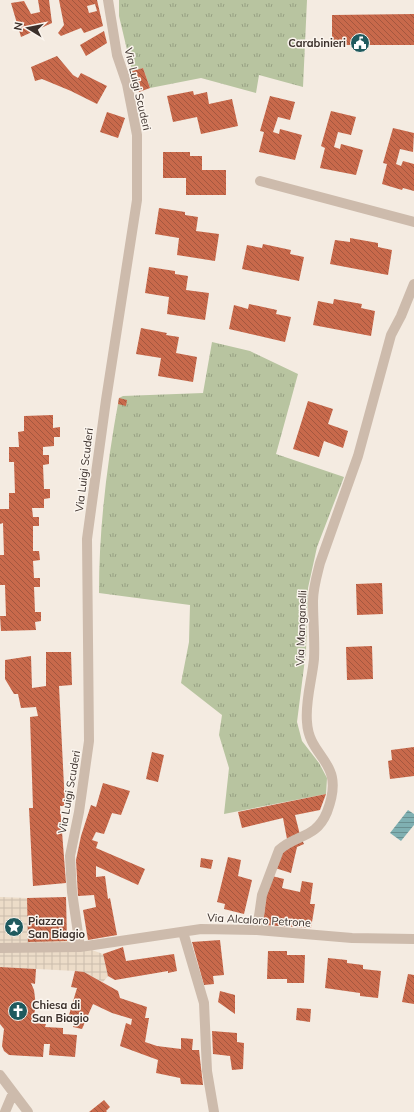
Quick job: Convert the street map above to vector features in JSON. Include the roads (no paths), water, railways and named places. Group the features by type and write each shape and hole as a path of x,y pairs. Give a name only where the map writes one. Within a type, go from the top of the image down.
{"street":[{"name":"Via Luigi Scuderi","path":"80,947 72,892 70,856 79,812 89,741 87,539 106,400 137,200 137,135 127,84 117,55 108,0"},
{"path":"260,181 414,222"},
{"name":"Via Manganelli","path":"257,930 262,895 279,850 284,845 308,835 318,826 326,813 331,798 333,781 330,768 310,737 307,724 314,659 313,600 316,580 320,563 358,456 391,335 401,316 414,284"},
{"name":"Via Alcaloro Petrone","path":"0,948 80,947 201,929 257,930 352,938 414,939"},
{"path":"183,932 204,1003 208,1071 214,1112"},
{"path":"0,1075 28,1112"},
{"path":"5,1112 14,1093"}],"water":[{"path":"408,810 414,814 414,825 401,841 390,833"}],"place":[{"name":"Carabinieri","path":"360,43"},
{"name":"Piazza San Biagio","path":"14,927"},
{"name":"Chiesa di San Biagio","path":"18,1011"}]}
